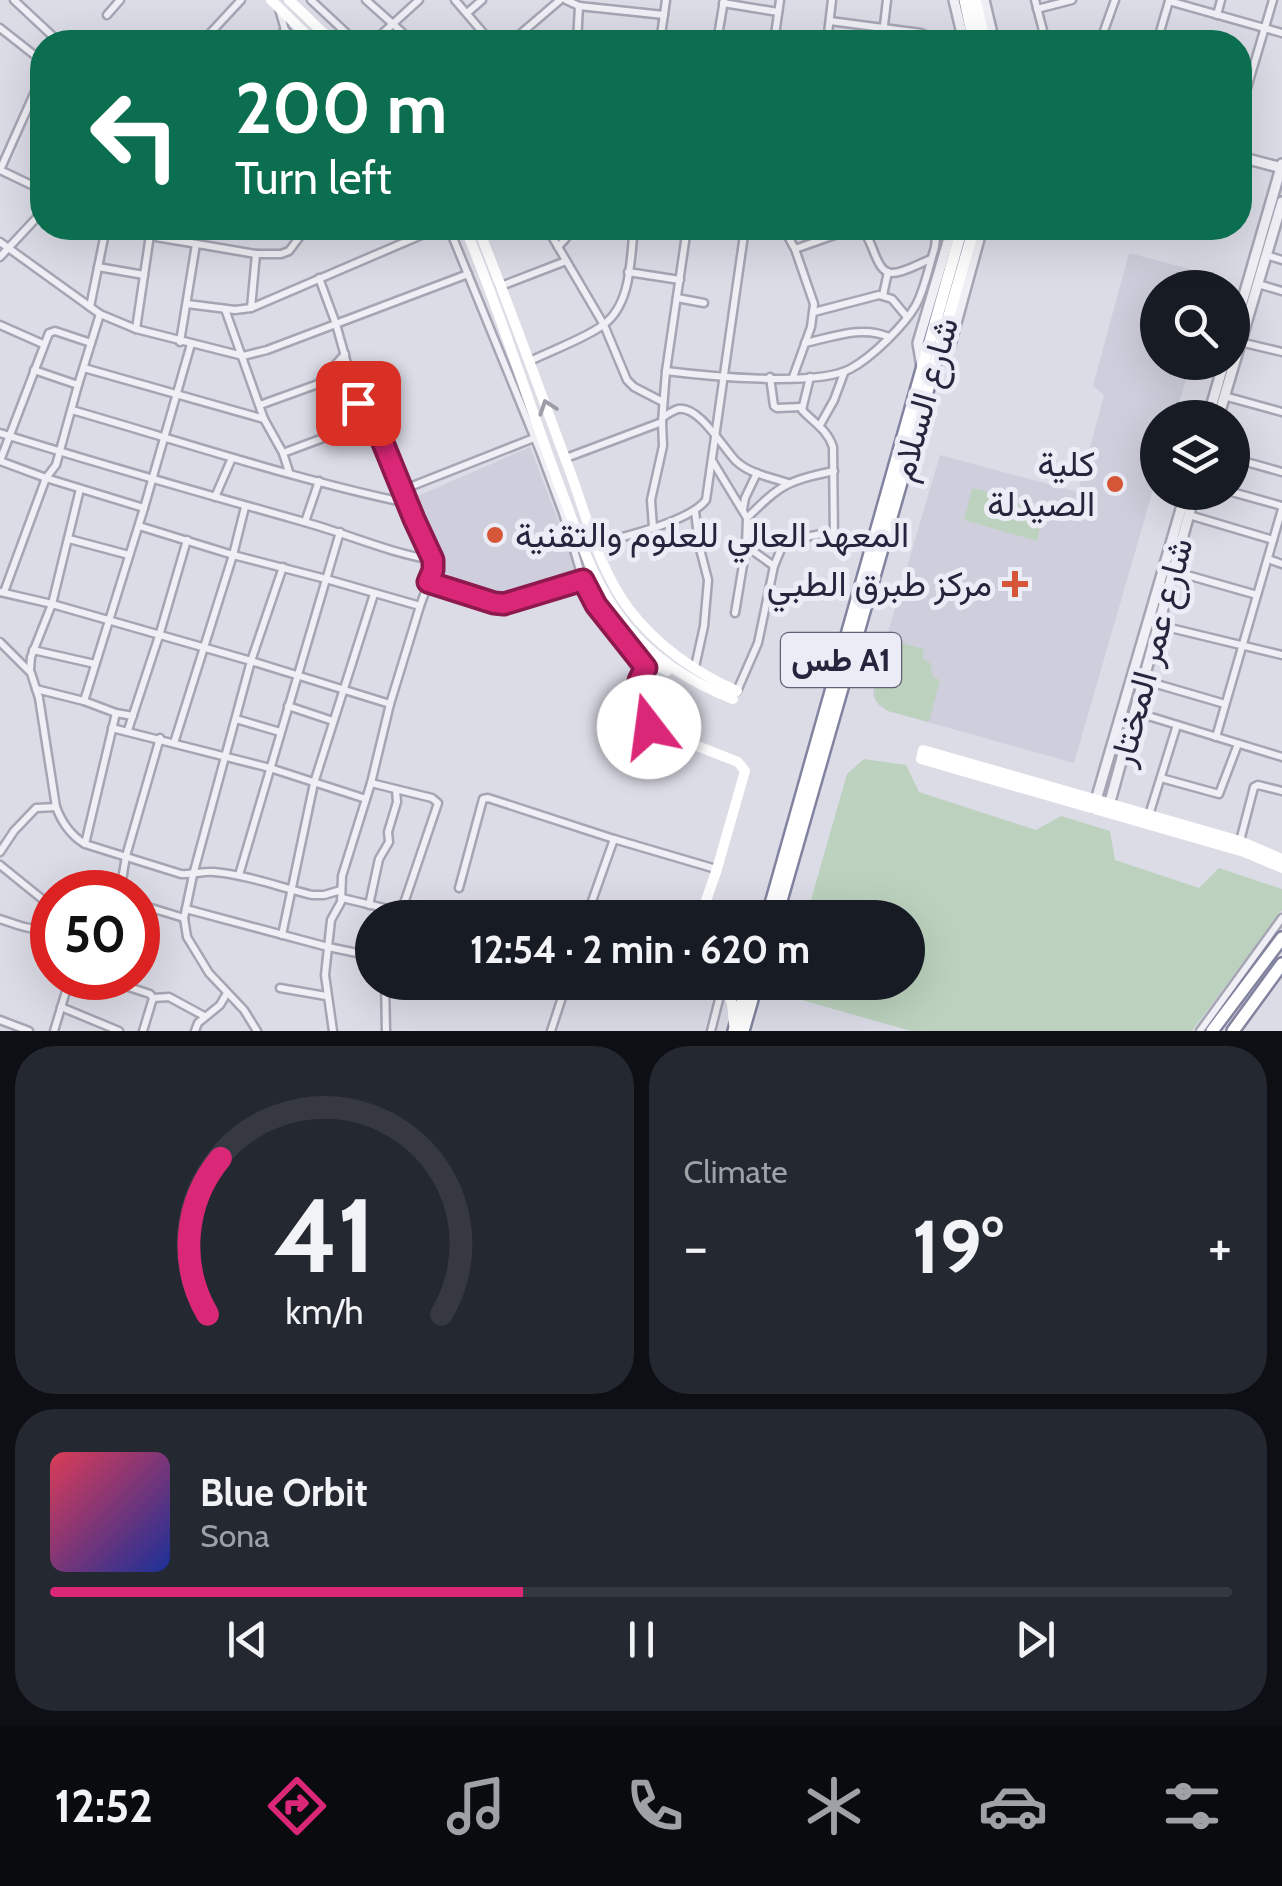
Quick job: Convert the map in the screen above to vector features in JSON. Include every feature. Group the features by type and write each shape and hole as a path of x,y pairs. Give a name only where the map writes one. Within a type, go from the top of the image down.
{"highway":[{"path":"964,0 971,30"},
{"path":"975,0 982,30"},
{"name":"شارع السلام","path":"781,900 959,240"},
{"name":"شارع السلام","path":"772,900 917,404 934,362 970,240"},
{"path":"1212,1031 1282,938"},
{"path":"1232,1031 1282,964"},
{"path":"1239,996 1232,1013 1239,1015 1250,1008"},
{"path":"744,1012 746,1000"},
{"path":"737,1030 749,1000"}],"main road":[{"path":"280,3 315,30"},
{"path":"280,3 304,30"},
{"path":"470,240 550,464 595,576 610,603 647,647 735,695"},
{"path":"483,240 609,578 626,606 653,637 692,673"},
{"path":"544,448 554,446 558,440"},
{"path":"550,464 558,456 565,458"},
{"path":"600,610 610,603"},
{"path":"692,673 682,679 658,666 646,668 640,676 636,711 641,722 736,761 745,771 706,900"},
{"path":"922,755 1108,807 1282,868"},
{"path":"1108,807 1149,814 1240,841 1282,859"},
{"path":"731,1000 737,1030"}],"street":[{"path":"14,0 46,30"},
{"path":"107,15 120,0"},
{"path":"213,30 242,0"},
{"path":"311,0 343,30"},
{"path":"366,0 399,30"},
{"path":"386,30 419,0"},
{"path":"456,0 480,30"},
{"path":"466,14 482,0"},
{"path":"526,30 563,0 578,6 664,15"},
{"path":"662,30 666,0"},
{"path":"776,30 780,0"},
{"path":"829,30 832,0"},
{"path":"884,28 887,0"},
{"path":"954,0 961,30"},
{"path":"984,0 991,30"},
{"path":"1043,30 1036,4 1072,0"},
{"path":"1104,30 1115,0"},
{"path":"1217,15 1221,0"},
{"path":"1252,73 1273,0"},
{"path":"1161,30 1169,1 1282,33"},
{"path":"719,30 723,2 778,12"},
{"path":"280,3 285,30"},
{"path":"577,30 578,6"},
{"path":"830,21 898,30"},
{"path":"0,28 30,52"},
{"path":"30,103 0,170 30,184"},
{"path":"1250,289 1282,167 1252,160"},
{"path":"1250,302 1282,202"},
{"path":"0,257 30,226"},
{"path":"90,307 104,240"},
{"path":"136,330 150,240"},
{"path":"181,240 256,254 286,254 295,240"},
{"path":"187,304 251,308 409,240"},
{"path":"454,240 563,513 583,580 600,610 646,668"},
{"path":"554,240 604,325 627,380 663,402"},
{"path":"558,247 564,240"},
{"path":"530,361 604,325 621,302 632,240"},
{"path":"653,528 650,504 663,446 666,371 685,240"},
{"path":"596,544 653,528 695,510 708,495 744,240"},
{"path":"790,240 812,293 814,312 794,377"},
{"path":"795,249 818,240"},
{"path":"870,240 880,266 888,272 898,272 931,258"},
{"path":"666,371 723,378 810,377 845,372 889,336 918,301 935,240"},
{"path":"922,367 918,344 948,240"},
{"path":"934,362 946,353 952,340 979,240"},
{"path":"0,242 100,314 136,330 243,356 468,274"},
{"path":"180,342 196,244"},
{"path":"251,308 256,254"},
{"path":"1266,255 1282,260"},
{"path":"501,286 566,262"},
{"path":"98,267 144,274"},
{"path":"628,272 680,280"},
{"path":"883,295 888,272"},
{"path":"283,454 342,431 358,403 319,278"},
{"path":"1258,284 1282,292"},
{"path":"814,312 883,295 907,317"},
{"path":"677,298 704,303"},
{"path":"225,308 264,419 290,473"},
{"path":"100,314 56,464 46,478 2,592 390,704"},
{"path":"1,328 43,344"},
{"path":"91,343 53,331 43,344 0,461 144,508"},
{"path":"805,343 857,332 876,331 889,336"},
{"path":"1250,343 1282,352"},
{"path":"84,701 190,344"},
{"path":"260,405 318,384 345,354"},
{"path":"84,368 264,419"},
{"path":"34,370 78,385"},
{"path":"820,425 845,372"},
{"path":"810,377 801,407 829,436 834,448 834,542"},
{"path":"770,378 774,406 801,407"},
{"path":"1223,400 1227,380"},
{"path":"1224,396 1282,412"},
{"path":"333,1031 325,975 330,920 342,894 348,856 390,704 433,570 433,560 370,411 358,403"},
{"path":"565,458 683,408 715,434 736,460 757,474 788,483"},
{"path":"72,410 232,458 407,502"},
{"path":"0,434 433,560"},
{"path":"402,490 534,438"},
{"path":"215,497 232,458"},
{"path":"712,461 745,514"},
{"path":"1250,463 1282,472"},
{"path":"745,514 788,483 834,471"},
{"path":"735,613 746,546 745,498 757,474"},
{"path":"305,522 319,481"},
{"path":"80,489 52,604 29,664 56,807 63,824 85,844 181,874 208,871 239,875 357,900"},
{"path":"1216,737 1282,508 1250,498"},
{"path":"174,743 246,506"},
{"path":"692,673 708,592 695,510"},
{"name":"شارع عمر المختار","path":"1095,803 1181,510"},
{"name":"شارع عمر المختار","path":"1108,807 1190,510"},
{"path":"1188,515 1273,540"},
{"path":"138,526 420,606"},
{"path":"239,875 340,532"},
{"path":"735,695 758,643 780,549 788,541 833,532"},
{"path":"69,539 129,555"},
{"path":"128,731 187,540"},
{"path":"746,546 774,566"},
{"path":"1268,559 1282,564"},
{"path":"257,1031 244,1010 209,973 187,936 184,918 192,875 251,661 282,567"},
{"path":"1173,571 1257,594"},
{"path":"428,582 504,604 595,576"},
{"path":"282,934 314,783 374,594"},
{"path":"1158,625 1282,656"},
{"path":"0,642 31,673"},
{"path":"33,650 96,664"},
{"path":"1143,680 1225,704"},
{"path":"36,690 133,716"},
{"path":"288,706 333,721"},
{"path":"1134,712 1282,757"},
{"path":"85,844 116,713"},
{"path":"236,719 280,732"},
{"path":"1149,814 1177,726"},
{"path":"112,728 270,768 366,798"},
{"path":"124,870 160,738"},
{"path":"1161,778 1219,794 1238,744"},
{"path":"371,783 432,798 438,803 405,900"},
{"path":"1240,841 1254,787 1282,791"},
{"path":"370,900 379,859 388,842 396,790"},
{"path":"458,888 485,798 717,869"},
{"path":"0,852 14,830 36,808 56,807"},
{"path":"592,900 614,839"},
{"path":"0,865 30,889"},
{"path":"186,908 355,953"},
{"path":"160,911 184,918"},
{"path":"0,918 30,929"},
{"path":"1200,1031 1282,918"},
{"path":"280,988 326,996"},
{"path":"195,1031 227,993"},
{"path":"160,998 169,997 204,1016"},
{"path":"54,1031 63,1000"},
{"path":"143,1031 152,1000"},
{"path":"385,1000 386,1031"},
{"path":"551,1031 561,1000"},
{"path":"710,1031 717,1000"},
{"path":"61,1007 118,1031"},
{"path":"0,1020 29,1031"}],"shaded area":[{"name":"مركز طبرق الطبي","path":"1129,253 1193,270 1140,270 1140,380 1186,380 1180,400 1140,400 1140,510 1147,510 1074,763 878,705 873,683 940,455 1078,492 1104,395 1093,386"},
{"name":"المعهد العالي للعلوم والتقنية","path":"530,447 578,572 502,599 441,571 411,499"}],"green space":[{"path":"972,489 1012,499 1035,511 1042,517 1037,541 964,520"},
{"path":"886,639 924,649 922,658 930,663 933,677 940,680 929,722 888,711 876,701 873,683"},
{"path":"864,759 906,765 919,792 1036,830 1061,816 1110,831 1115,860 1199,888 1219,868 1282,889 1282,910 1192,1031 911,1031 802,1000 925,1000 925,900 811,900 847,774"}],"place":[{"name":"كلية الصيدلة","path":"1115,484"},
{"name":"المعهد العالي للعلوم والتقنية","path":"495,535"},
{"name":"مركز طبرق الطبي","path":"1015,584"}],"route":[{"path":"358,403 370,411 433,560 428,582 504,604 583,580 596,605 646,668 638,679 636,711 641,722 649,727"}]}
